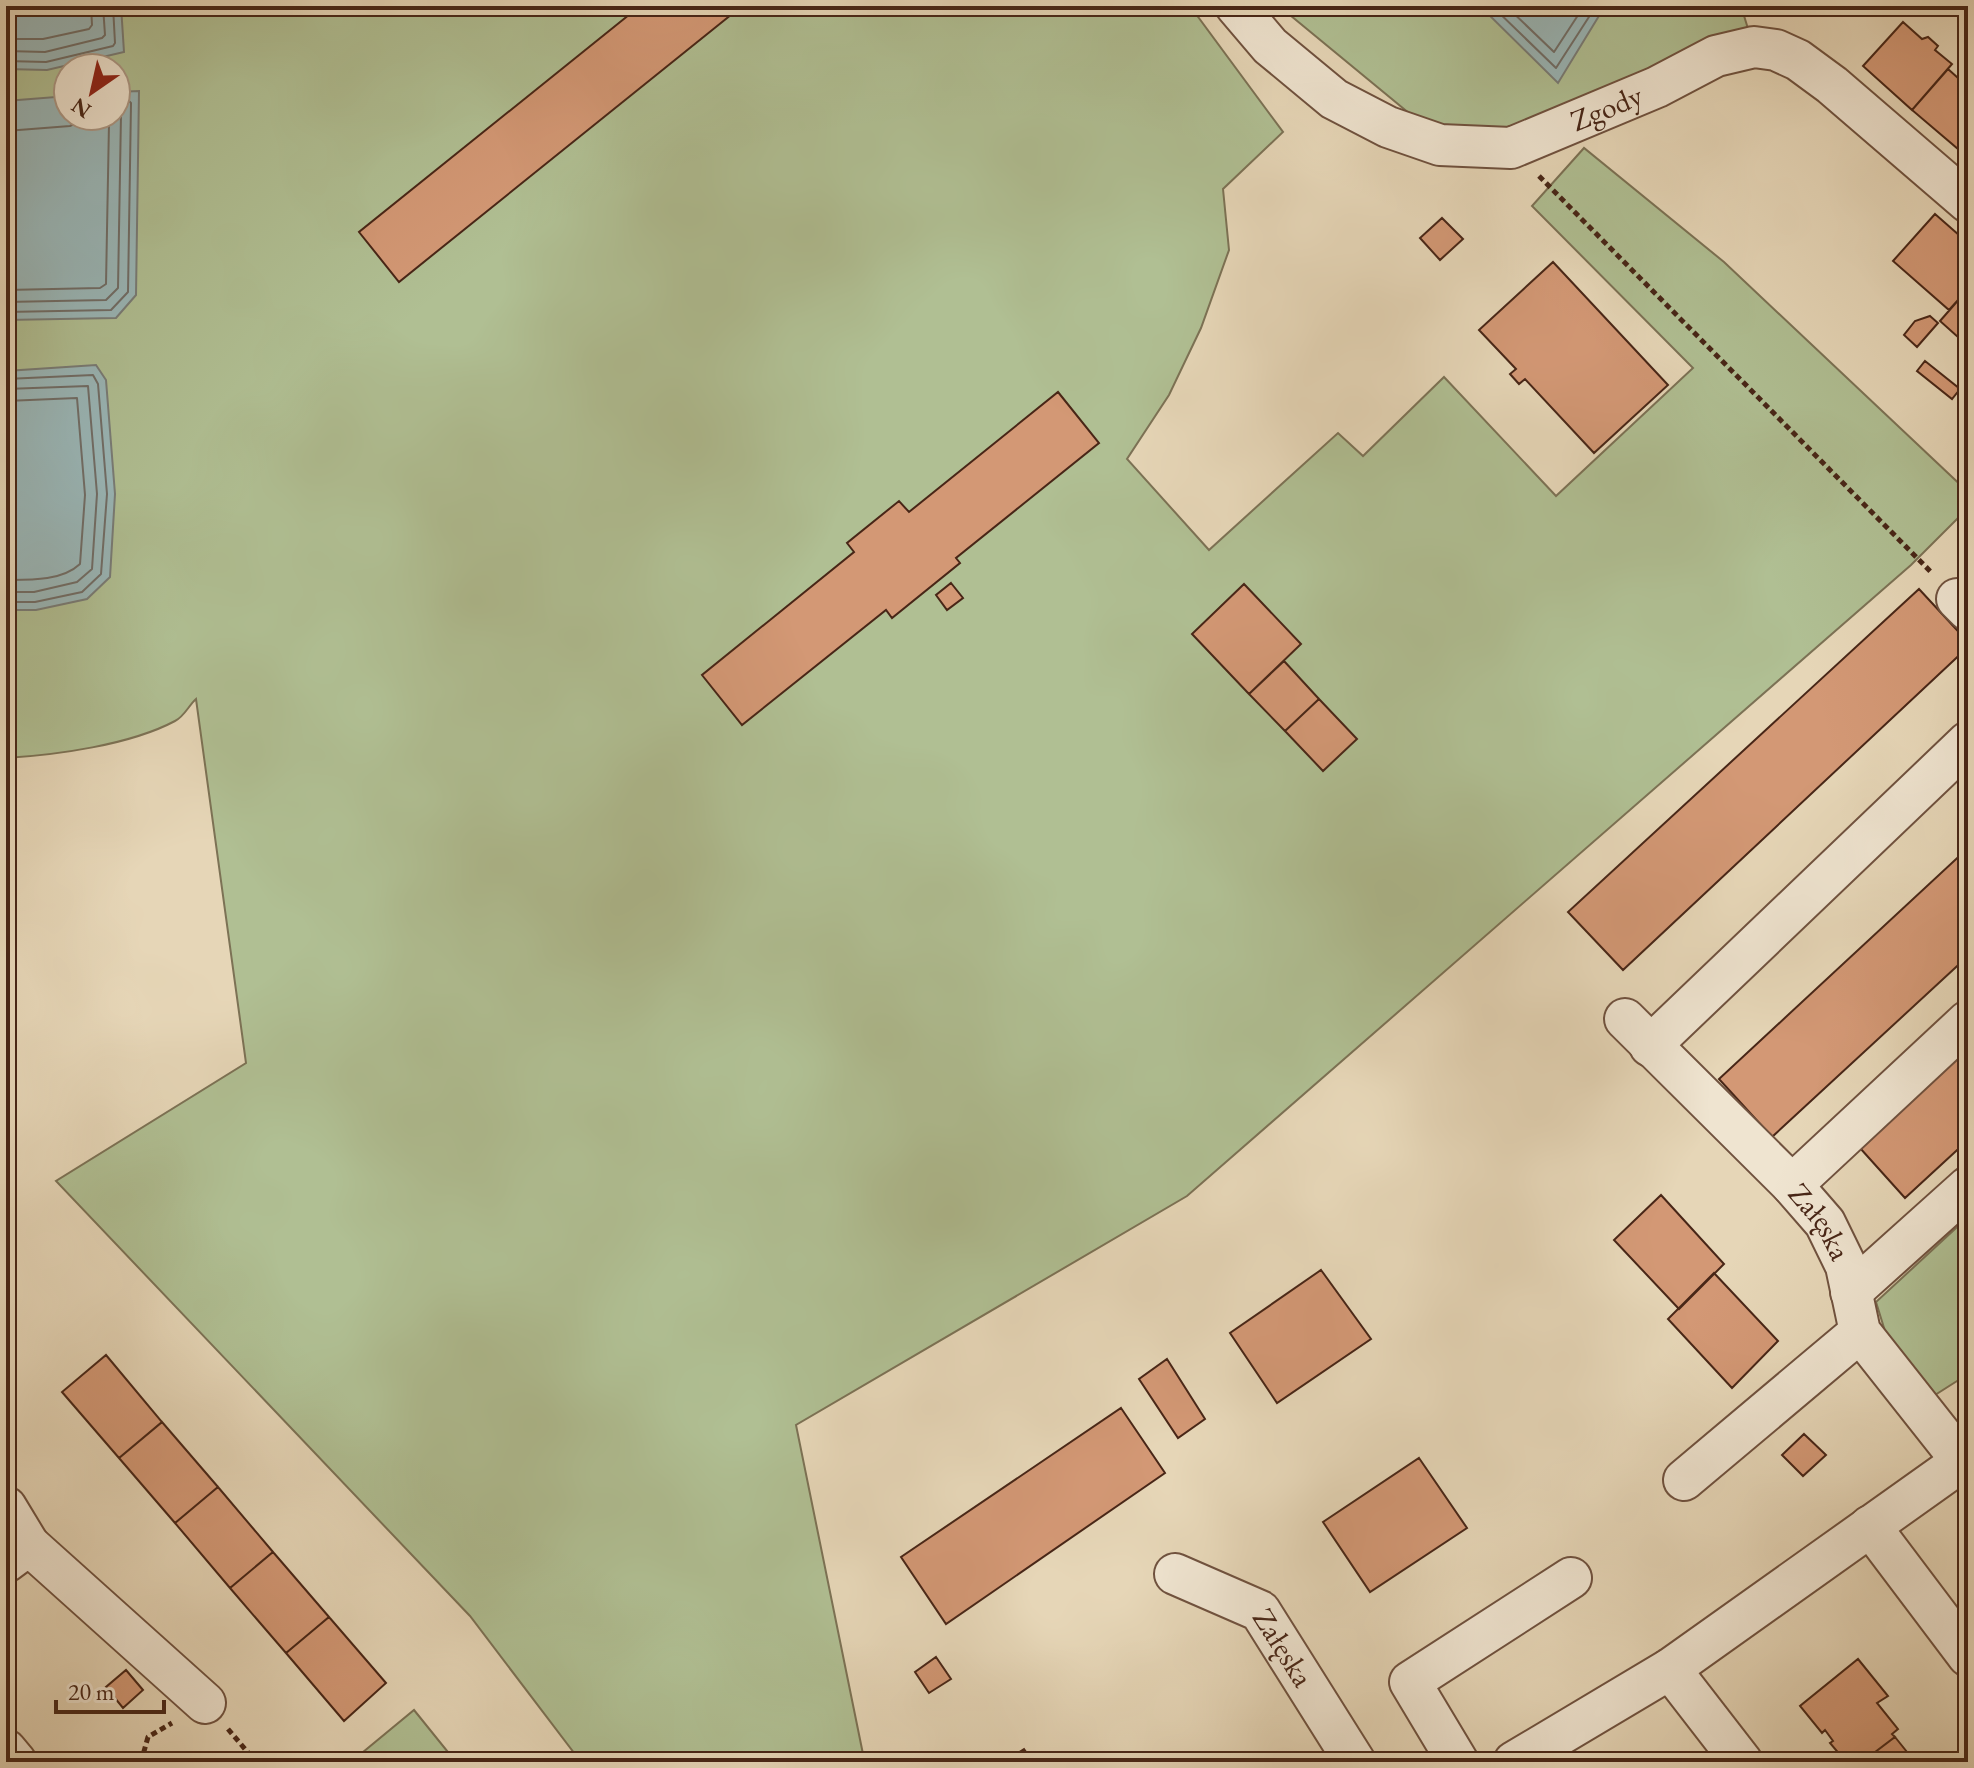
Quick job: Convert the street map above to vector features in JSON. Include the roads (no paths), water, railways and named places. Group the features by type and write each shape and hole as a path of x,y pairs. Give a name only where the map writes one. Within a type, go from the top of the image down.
{"street":[{"name":"Zgody","path":"1236,6 1280,55 1334,99 1374,120 1440,145 1511,148 1657,87 1716,56 1754,47 1776,50 1798,60 1832,85 1968,202"},
{"name":"Załęska","path":"1514,1762 1670,1669 1965,1459 1860,1332 1846,1266 1825,1223 1792,1185 1638,1032 1968,742"},
{"path":"1792,1185 1968,1021"},
{"path":"1851,1292 1968,1187"},
{"path":"1684,1480 1860,1332"},
{"path":"6,1507 18,1554 205,1703"},
{"path":"1870,1526 1968,1656"},
{"name":"Załęska","path":"1175,1574 1260,1611 1355,1762"},
{"path":"1458,1762 1410,1682 1571,1578"},
{"path":"1670,1669 1742,1762"},
{"path":"6,1750 16,1762"}],"water":[{"path":"6,6 121,6 124,52 52,52 52,69 6,69"},
{"path":"1480,6 1605,6 1558,83"},
{"path":"132,91 139,91 136,295 116,318 6,320 6,101 52,97 52,132 132,132"},
{"path":"96,365 106,380 115,494 110,577 87,599 36,610 6,610 6,371"}]}
